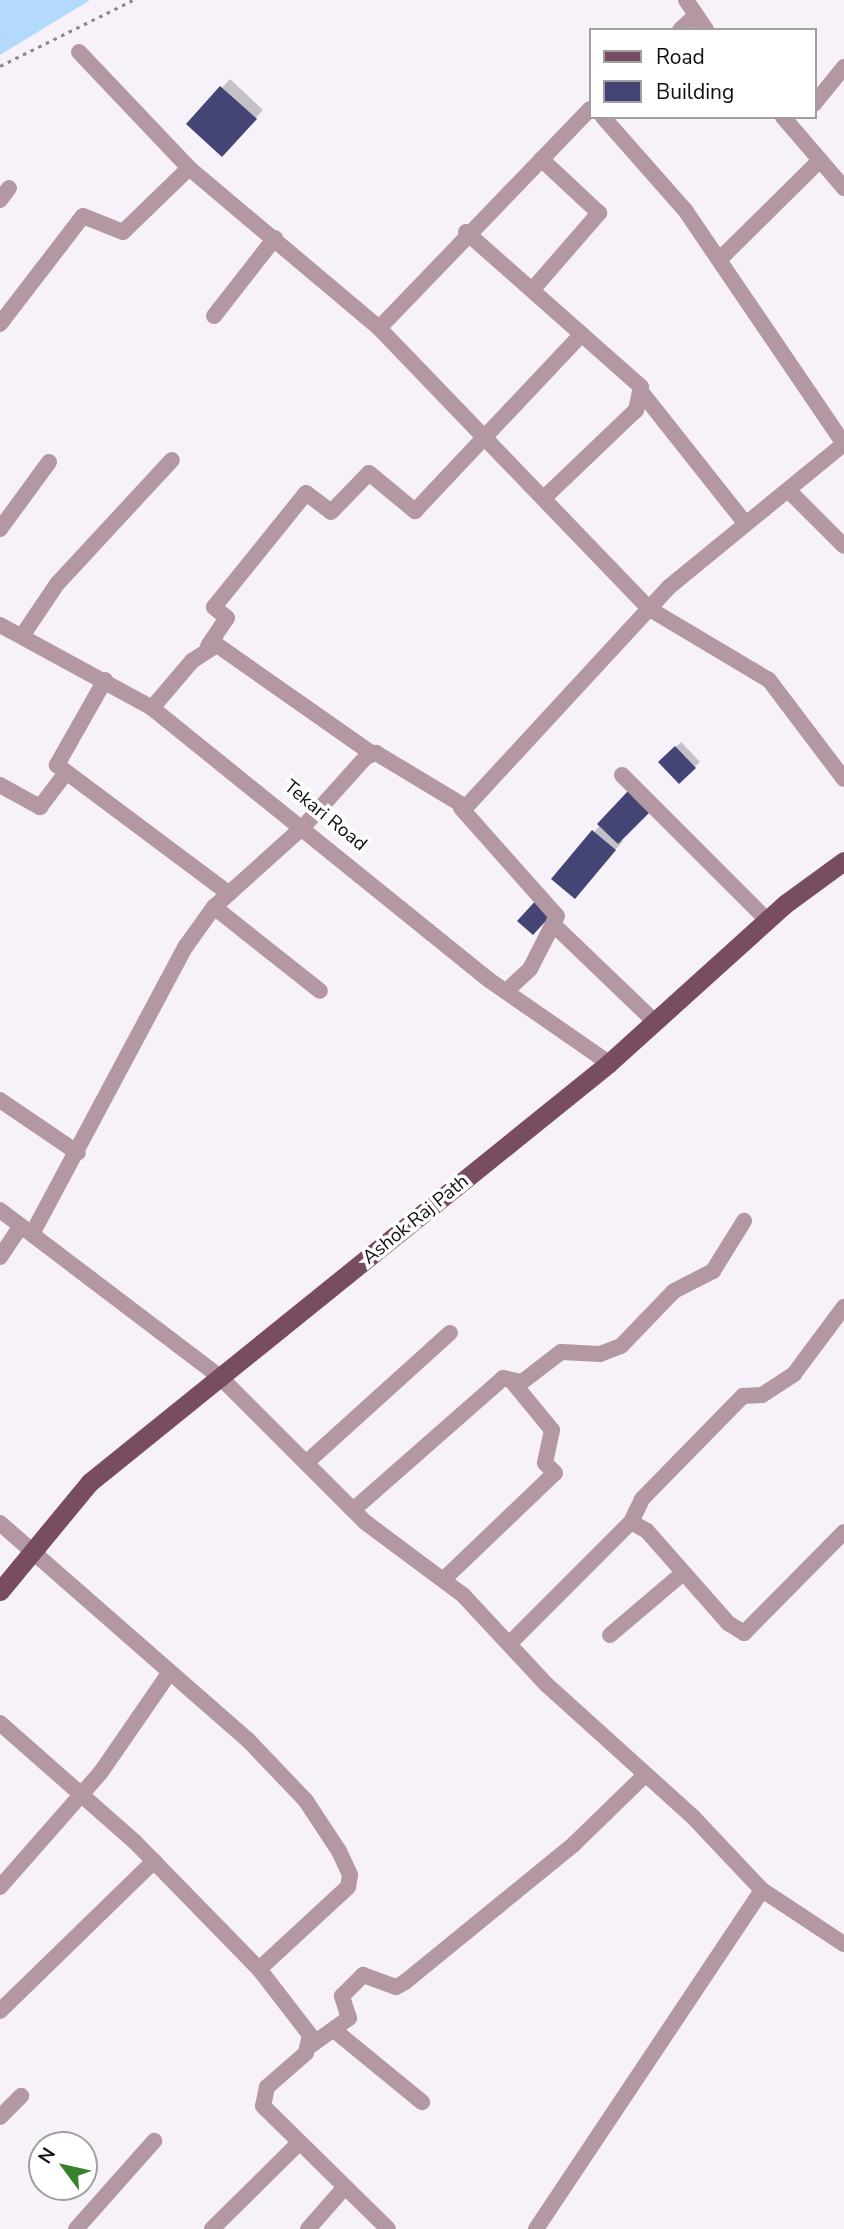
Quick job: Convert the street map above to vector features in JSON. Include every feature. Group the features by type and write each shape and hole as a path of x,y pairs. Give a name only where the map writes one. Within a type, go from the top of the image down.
{"main road":[{"name":"Ashok Raj Path","path":"0,1591 29,1550 90,1482 609,1063 653,1020 767,920 844,862"}],"street":[{"path":"685,0 694,17 704,28"},
{"path":"682,28 694,17"},
{"path":"79,52 189,168 275,237 379,328 648,608 769,680 844,779"},
{"path":"816,102 844,67"},
{"path":"379,328 466,232 588,111"},
{"path":"461,808 648,608 844,444 720,259 605,119"},
{"path":"794,121 820,160 844,188"},
{"path":"533,289 599,212 541,159"},
{"path":"720,259 820,160"},
{"path":"0,324 83,216 123,232 189,168"},
{"path":"466,232 533,289 642,393 746,524"},
{"path":"214,316 275,237"},
{"path":"152,708 208,646 227,618 214,607 306,493 331,512 369,473 415,512 582,334"},
{"path":"544,498 636,410 642,393"},
{"path":"24,633 57,584 172,460"},
{"path":"0,529 49,462"},
{"path":"788,490 844,546"},
{"name":"Tekari Road","path":"0,625 24,633 152,708 304,826 506,991 609,1063"},
{"path":"208,646 229,651 371,753 461,808 555,910 556,928 506,991"},
{"path":"105,680 58,758 65,774 228,893"},
{"path":"0,1258 27,1230 78,1153 186,946 214,907 304,826 371,753"},
{"path":"0,785 40,807 65,774"},
{"path":"622,775 767,920"},
{"path":"214,907 320,991"},
{"path":"556,928 653,1020"},
{"path":"0,1100 78,1153"},
{"path":"0,1210 220,1377 353,1510 444,1579 762,1890 844,1944"},
{"path":"353,1510 487,1389 511,1380 522,1382 561,1352 600,1354 621,1346 674,1291 713,1271 744,1221"},
{"path":"509,1644 631,1522 642,1499 743,1396 761,1395 794,1374 844,1307"},
{"path":"306,1463 450,1333"},
{"path":"444,1579 555,1473 545,1463 552,1430 511,1380"},
{"path":"631,1522 744,1633 844,1532"},
{"path":"0,1523 170,1672 306,1801 350,1875 341,1896 259,1969"},
{"path":"610,1635 683,1573"},
{"path":"0,1887 81,1797 170,1672"},
{"path":"0,1723 153,1861 259,1969 310,2035 310,2046"},
{"path":"388,2229 298,2144 262,2098 310,2046 351,2015 342,1997 363,1975 396,1987 405,1982 574,1844 646,1774"},
{"path":"0,2011 153,1861"},
{"path":"536,2229 762,1890"},
{"path":"334,2030 422,2102"},
{"path":"0,2117 20,2096"},
{"path":"76,2229 154,2141"},
{"path":"212,2229 298,2144"},
{"path":"308,2229 344,2188"}],"path":[{"path":"0,66 133,0"}],"water":[{"path":"0,0 90,0 0,55"}],"building":[{"path":"220,86 257,119 222,157 186,124"},
{"path":"675,746 696,768 679,784 658,762"},
{"path":"628,791 650,812 618,844 597,824"},
{"path":"592,830 616,850 575,899 551,879"},
{"path":"539,897 554,912 533,935 517,921"}]}
